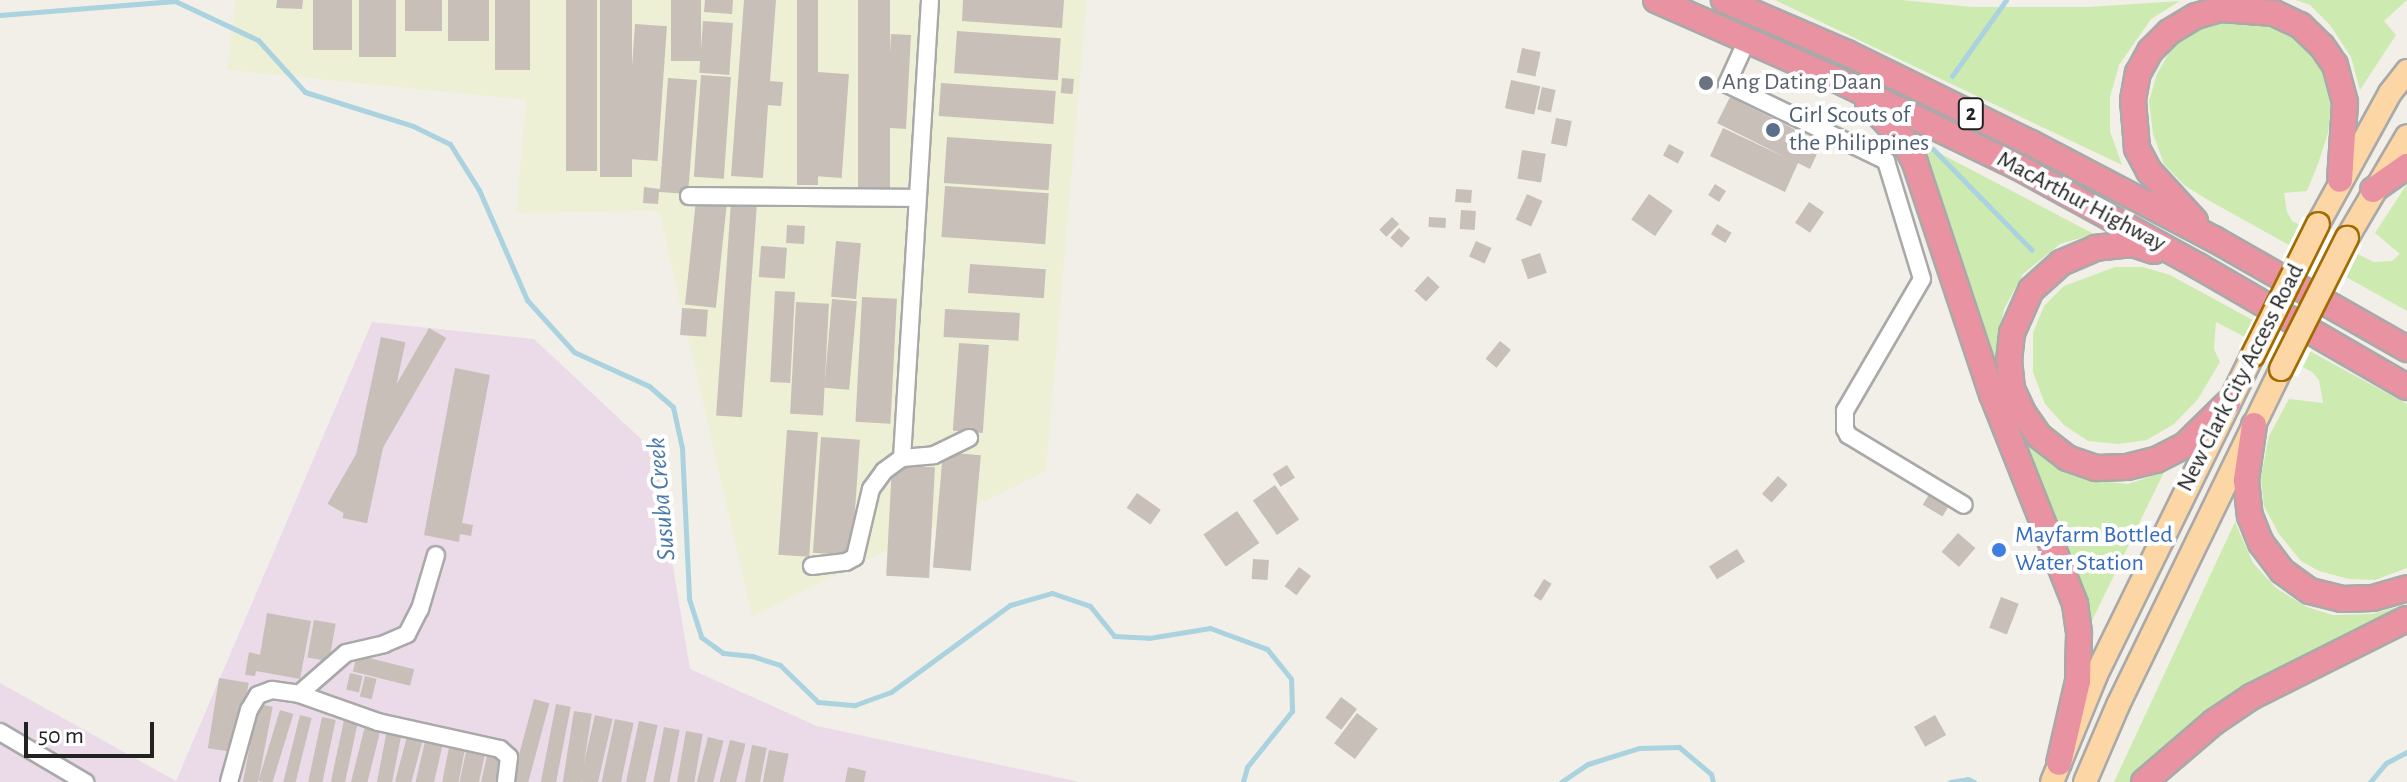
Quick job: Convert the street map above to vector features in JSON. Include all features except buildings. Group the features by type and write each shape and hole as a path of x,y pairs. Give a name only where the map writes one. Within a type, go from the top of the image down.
{"highway":[{"name":"MacArthur Highway","path":"1656,0 1833,78 2018,167 2198,266 2407,387"},
{"name":"MacArthur Highway","path":"1724,0 1847,53 2031,143 2214,239 2401,343"},
{"path":"2214,239 2149,171 2137,148 2132,126 2138,73 2150,51 2169,32 2196,16 2221,9 2274,13 2300,25 2322,46 2335,65 2345,103 2340,180"},
{"path":"1833,78 1878,110 1903,140 1915,163 1992,394 2067,580 2079,634 2078,681 2055,772"},
{"path":"2373,190 2407,166"},
{"path":"2198,266 2132,244 2096,248 2061,263 2031,290 2019,310 2012,333 2012,389 2039,436 2067,458 2096,468 2156,460 2185,445 2228,403"},
{"path":"2254,425 2246,480 2250,516 2261,543 2282,571 2310,591 2342,599 2373,598 2407,588"},
{"path":"2144,782 2183,747 2251,697 2407,619"}],"main road":[{"name":"New Clark City Access Road","path":"2055,772 2108,650 2228,403 2340,180 2390,93 2407,71"},
{"name":"New Clark City Access Road","path":"2085,782 2118,705 2281,369 2347,238 2407,136"}],"lane":[{"path":"902,458 930,0"},
{"path":"1747,40 1727,84 1886,161 1922,279 1845,411 1845,429 1848,435 1964,505"},
{"path":"689,196 917,198"},
{"path":"812,566 846,562 855,557 871,489 884,471 902,458 934,455 969,438"},
{"path":"299,694 346,653 384,644 407,634 420,609 436,555"},
{"path":"229,782 254,700 263,692 272,690 299,694 378,722 504,750 510,762 506,782"},
{"path":"0,732 85,782"}],"shaded area":[{"path":"372,322 534,339 654,451 690,669 817,726 1080,782 0,782 0,683 176,781"}],"green space":[{"path":"235,0 1087,0 1046,471 752,617 659,211 516,213 526,100 227,70"},
{"path":"1775,0 1902,0 1972,7 2088,7 2180,1 2151,19 2119,65 2110,97 2110,131 2122,165"},
{"path":"2296,0 2407,0 2384,21 2396,35 2360,90 2351,57 2330,25 2310,5"},
{"path":"2242,20 2268,23 2295,34 2315,56 2328,80 2331,106 2328,133 2318,164 2307,191 2284,193 2292,221 2374,262 2392,261 2400,254 2375,233 2407,184 2407,311 2208,200 2184,185 2164,164 2153,134 2149,101 2157,74 2171,49 2190,31 2214,23"},
{"path":"1922,144 2094,234 2060,244 2023,274 2004,309 1998,345 2002,372 2033,446 2061,469 2097,481 2128,484 2164,472 2088,629 1999,381"},
{"path":"2115,267 2143,267 2170,275 2407,404 2407,568 2375,580 2349,579 2319,571 2301,561 2279,534 2264,506 2261,477 2269,436 2289,399 2323,403 2319,380 2312,372 2216,322 2214,349 2220,362 2198,399 2174,424 2147,440 2118,444 2088,441 2064,425 2045,404 2033,372 2033,333 2044,306 2064,286"},
{"path":"2235,522 2253,563 2276,588 2307,607 2333,615 2373,614 2407,604 2407,608 2281,666 2210,710 2146,763 2130,782 2114,782"}],"pier":[{"path":"2303,216 2362,245 2298,377 2239,348"}],"waterway":[{"path":"1952,76 2006,0"},
{"name":"Susuba Creek","path":"0,15 175,1 258,40 305,92 413,126 450,144 479,190 527,300 574,352 649,386 673,407 682,448 689,599 701,637 723,653 752,656 780,665 818,702 855,705 891,692 1010,605 1052,593 1090,606 1114,636 1149,638 1210,628 1267,649 1291,679 1292,711 1247,767 1243,782"},
{"path":"1933,149 2032,250"},
{"name":"Susuba Creek","path":"1561,782 1588,764 1639,748 1679,747 1711,774 1713,782"},
{"name":"Susuba Creek","path":"2370,782 2386,763 2407,752"},
{"name":"Susuba Creek","path":"1950,782 1968,779 1974,782"}],"place":[{"name":"Ang Dating Daan","path":"1706,83"},
{"name":"Girl Scouts of the Philippines","path":"1773,130"},
{"name":"Mayfarm Bottled Water Station","path":"1999,550"}]}
